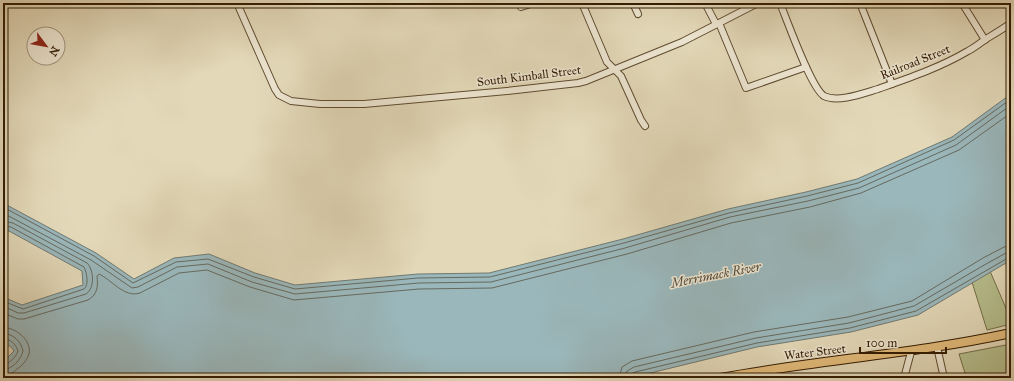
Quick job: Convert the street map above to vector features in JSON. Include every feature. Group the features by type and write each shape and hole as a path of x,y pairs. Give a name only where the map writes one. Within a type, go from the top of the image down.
{"main road":[{"name":"Water Street","path":"720,378 782,368 937,348 1010,333"}],"street":[{"name":"South Kimball Street","path":"237,3 279,95 302,103 320,104 395,102 568,85 586,81 682,42 758,3"},
{"path":"521,7 534,3"},
{"path":"582,3 607,62 621,76 645,126"},
{"path":"634,3 638,14"},
{"path":"705,3 718,23 746,88 806,68 780,3"},
{"path":"860,3 892,84"},
{"path":"962,3 985,40"},
{"name":"Railroad Street","path":"806,68 810,78 820,92 825,96 842,98 892,84 946,63 969,51 1011,23"},
{"path":"937,348 944,378"},
{"path":"904,378 911,352"}],"green space":[{"path":"990,271 1011,320 1011,324 987,330 972,282"},
{"path":"1011,344 1011,378 961,378 965,373 959,354"}],"water":[{"name":"Merrimack River","path":"1011,94 1011,260 918,315 851,332 757,347 630,378 3,378 3,362 14,351 3,341 3,297 22,305 83,285 82,271 9,231 3,230 3,203 96,253 134,279 174,258 209,254 255,273 295,285 418,274 489,273 623,239 728,209 857,179 952,137"}]}
